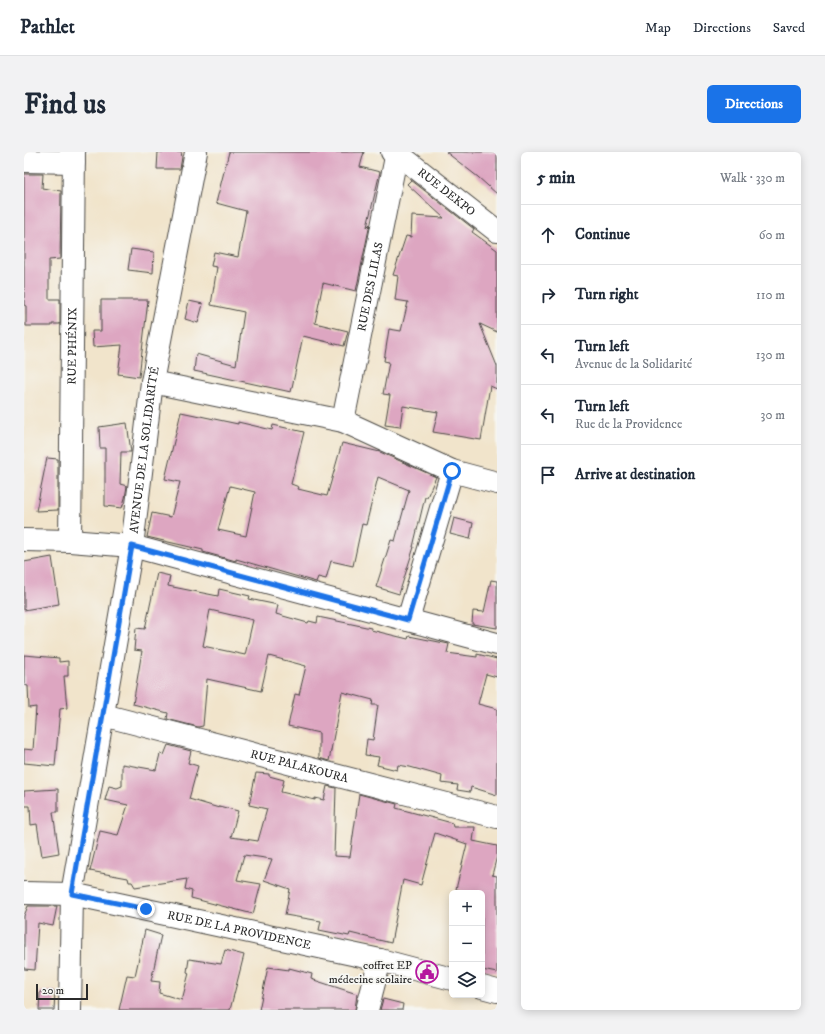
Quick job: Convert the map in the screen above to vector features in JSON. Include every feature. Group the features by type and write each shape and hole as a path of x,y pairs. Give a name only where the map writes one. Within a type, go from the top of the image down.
{"street":[{"name":"AVENUE DE LA SOLIDARITÉ","path":"70,1010 72,894 132,546 152,382 196,152"},
{"name":"RUE DEKPO","path":"395,152 497,230"},
{"name":"RUE DES LILAS","path":"343,421 395,152"},
{"path":"24,161 74,157"},
{"name":"RUE PHÉNIX","path":"70,541 74,157"},
{"path":"152,382 343,421 452,471 497,483"},
{"path":"408,620 452,471"},
{"path":"24,540 70,541 132,546 497,644"},
{"name":"RUE PALAKOURA","path":"103,714 497,817"},
{"name":"RUE DE LA PROVIDENCE","path":"24,893 72,894 380,960 449,978"},
{"path":"366,1010 380,960"},
{"path":"485,988 497,991"}],"building":[{"path":"158,152 181,152 182,157 180,169 157,169"},
{"path":"229,152 364,152 360,167 380,172 367,227 370,224 356,291 323,283 315,323 348,331 344,346 303,336 291,392 194,371 196,354 236,365 244,312 211,305 217,267 211,266 214,252 238,257 246,211 216,203"},
{"path":"446,152 497,152 497,194 478,177"},
{"path":"24,174 43,174 42,188 61,191 60,259 49,260 49,299 60,299 60,324 52,324 52,326 26,326 26,306 24,305"},
{"path":"411,180 474,229 472,232 497,250 497,332 480,324 497,366 497,389 490,386 481,440 433,432 438,412 403,406 400,427 385,425 390,395 383,394 389,362 384,361 389,329 401,331 408,302 395,300 398,276 393,275 406,236 411,237 412,216 444,218 407,184"},
{"path":"131,249 154,252 153,273 128,270"},
{"path":"101,300 148,300 139,377 118,374 122,345 93,347 92,331 101,331"},
{"path":"189,301 203,304 198,323 185,319"},
{"path":"181,412 238,424 238,422 272,430 273,425 304,432 291,484 299,487 298,489 327,496 342,443 380,452 436,477 427,497 425,497 414,547 399,594 376,587 391,540 395,541 409,490 378,477 366,525 362,524 353,566 331,561 326,579 318,577 316,582 236,559 236,561 203,552 203,550 147,537 152,513 171,517 180,482 165,479","holes":["230,486 255,492 246,536 218,530"]},
{"path":"127,423 131,452 121,452 120,484 127,486 125,498 122,508 105,506 105,448 100,448 99,427"},
{"path":"47,458 58,459 58,510 36,511"},
{"path":"454,518 473,523 470,539 450,534"},
{"path":"52,557 59,604 24,610 24,562"},
{"path":"157,573 170,576 168,586 218,596 219,589 250,596 249,599 278,605 276,614 308,623 309,621 317,623 318,617 371,628 371,630 408,639 409,636 449,644 447,653 477,657 477,654 497,659 497,677 486,674 478,704 497,709 497,795 471,787 470,792 457,790 458,785 441,783 442,776 410,767 398,765 397,770 377,765 379,757 365,755 367,739 373,740 378,705 372,705 373,700 342,692 329,761 319,758 319,733 288,726 295,694 299,695 306,666 269,656 261,691 207,679 203,726 198,727 167,719 168,713 133,704 142,651 134,650 136,628 145,629","holes":["210,610 253,620 245,655 203,646"]},
{"path":"491,580 497,581 497,628 472,624 473,611 484,612"},
{"path":"24,655 59,658 59,662 68,661 68,676 64,676 67,708 60,709 55,766 24,763 24,749 33,750 36,707 29,708 28,686 24,685"},
{"path":"168,745 191,751 188,763 198,766 189,799 219,808 219,806 238,811 231,837 258,841 267,809 249,805 256,773 269,774 269,776 284,780 281,792 315,800 315,798 324,800 327,786 336,788 334,856 350,857 359,794 397,804 396,808 452,823 453,827 475,827 473,841 497,846 497,856 492,875 497,876 497,973 485,971 485,890 456,889 467,844 435,833 421,885 403,880 391,943 350,933 349,936 319,930 321,921 285,915 290,889 264,880 272,859 244,855 237,880 261,884 253,914 191,898 192,891 185,889 187,879 135,887 132,882 129,882 128,878 90,871 100,831 118,835 128,805 105,800 109,786 117,788 122,786 122,764 156,770 160,754 164,755"},
{"path":"58,789 58,812 53,812 59,853 42,856 37,824 31,825 30,806 24,806 24,791"},
{"path":"28,906 57,906 53,926 38,923 35,970 24,969 24,916"},
{"path":"145,930 161,935 151,981 160,982 159,993 182,1000 189,973 187,972 189,959 221,964 225,950 244,955 230,1010 119,1010 127,975 135,976"},
{"path":"268,967 289,970 289,968 312,974 311,979 357,994 355,1010 259,1010"},
{"path":"55,991 54,1010 39,1010 40,992"},
{"path":"383,999 403,1004 402,1010 380,1010"}],"place":[{"name":"coffret EP médecine scolaire","path":"427,972"}],"route":[{"path":"146,909 72,894 132,546 408,620 452,471"}]}
